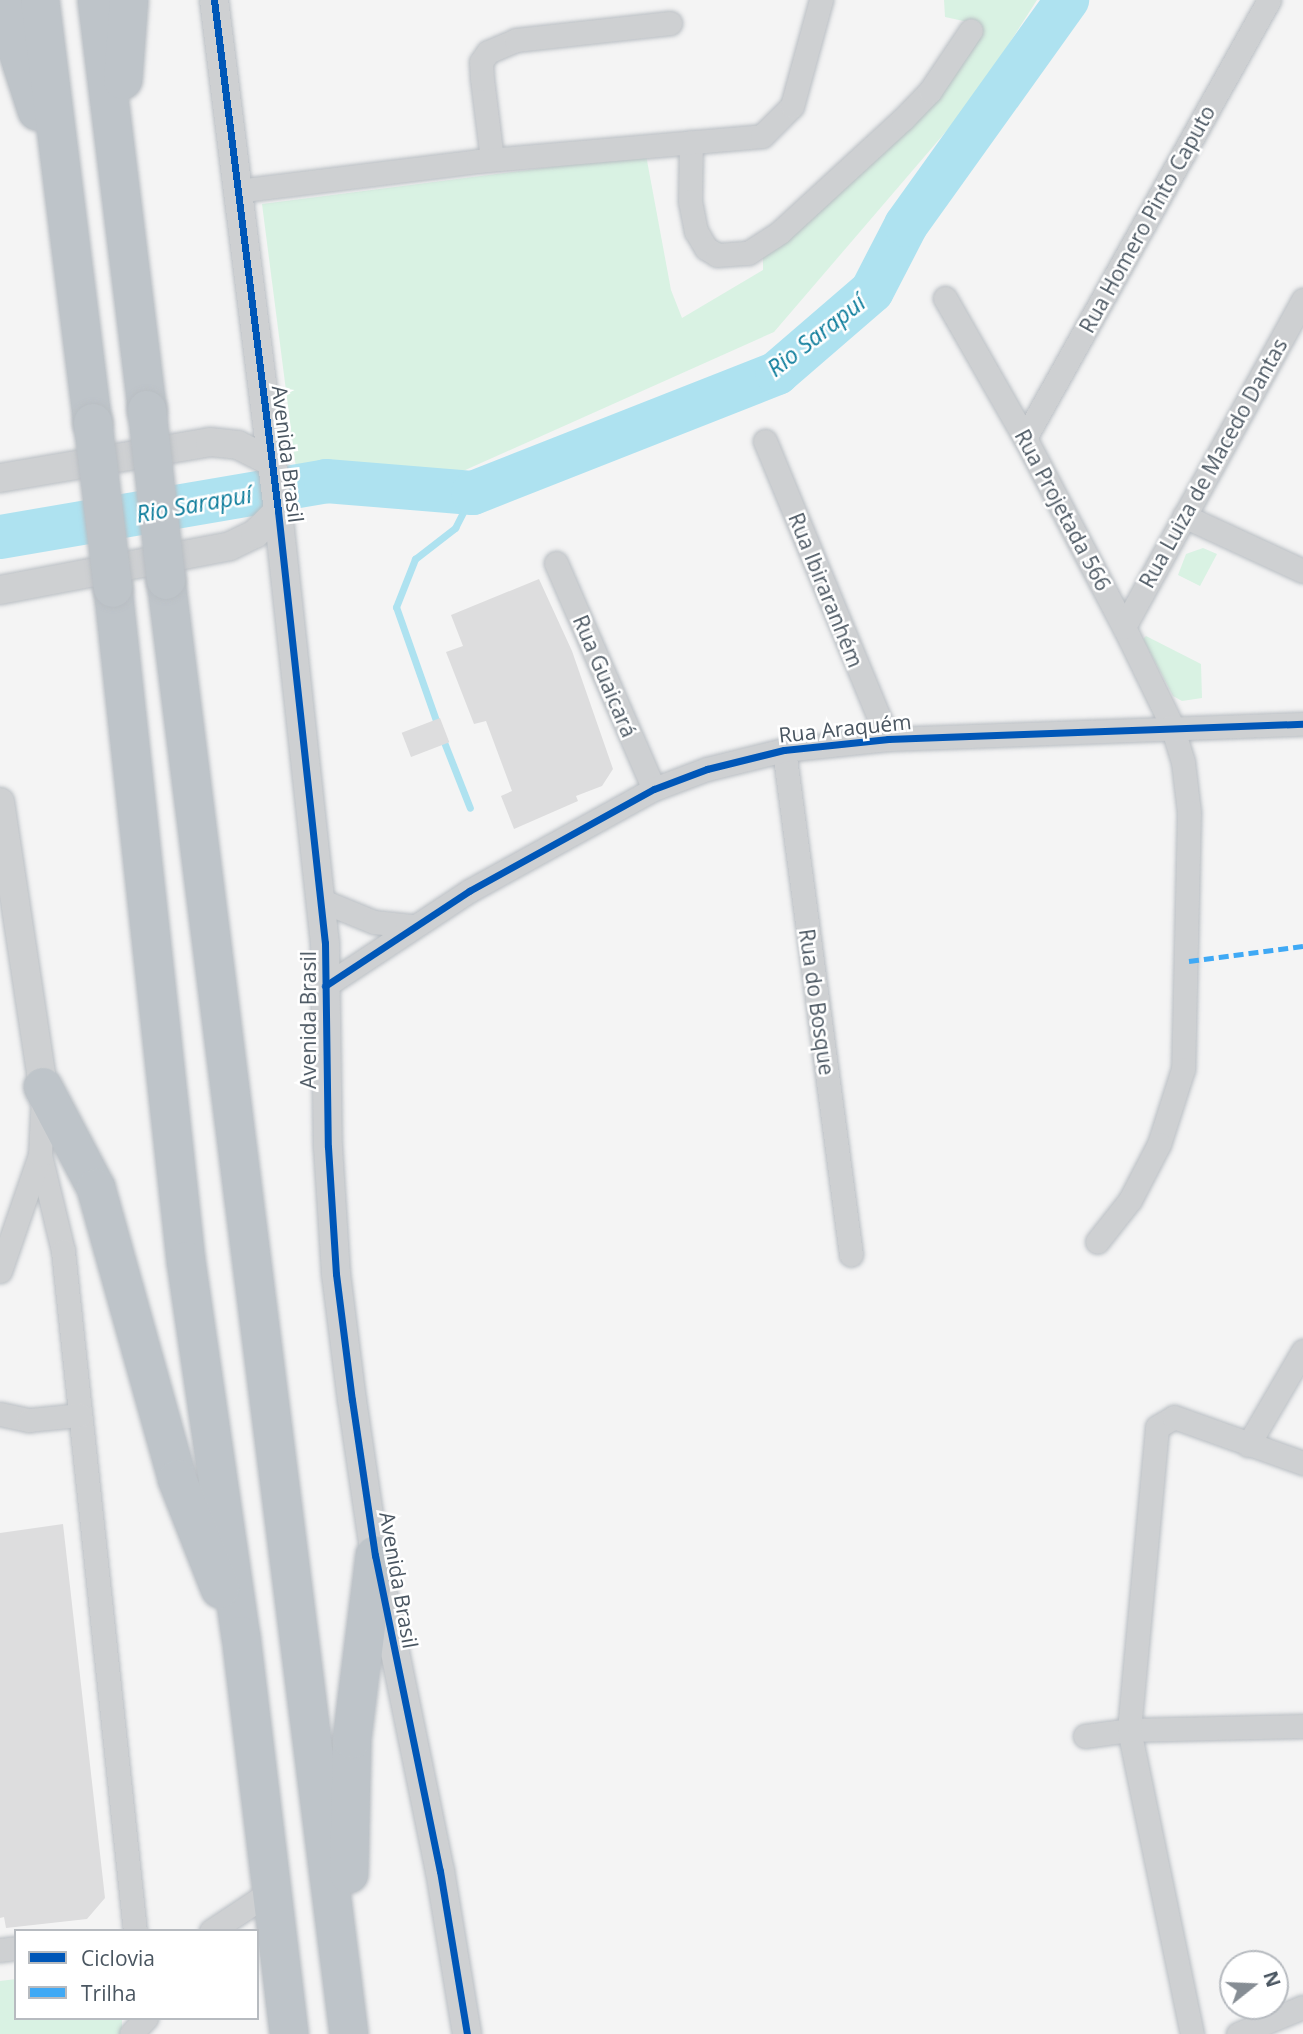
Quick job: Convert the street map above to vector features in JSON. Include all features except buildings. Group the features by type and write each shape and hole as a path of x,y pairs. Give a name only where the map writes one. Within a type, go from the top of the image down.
{"highway":[{"path":"1,0 65,200"},
{"path":"40,0 113,588 186,1261 241,1636 289,2034"},
{"path":"97,0 166,580 348,2028"},
{"path":"117,173 129,0"},
{"path":"43,1087 96,1188 177,1479 241,1636"},
{"path":"348,2028 352,1739 375,1555"}],"street":[{"name":"Avenida Brasil","path":"214,0 277,509 320,901 326,986 323,1044 336,1274 375,1555 440,1871 467,2034"},
{"path":"237,191 492,159 762,136 778,124 803,79 821,0"},
{"name":"Rua Homero Pinto Caputo","path":"1026,438 1269,0"},
{"path":"492,159 481,62 488,52 516,40 670,23"},
{"path":"691,142 690,201 696,232 717,256 748,253 780,232 903,119 930,91 971,30"},
{"name":"Rua Projetada 566","path":"945,298 1026,438 1124,627 1172,726 1183,762 1189,812 1183,1069 1159,1144 1130,1200 1097,1242"},
{"name":"Rua Luiza de Macedo Dantas","path":"1124,627 1303,300"},
{"name":"Rua Ibiraranhém","path":"765,441 888,739"},
{"path":"0,478 210,442 238,445 271,466"},
{"path":"0,590 230,545 255,534 277,509"},
{"path":"1184,516 1303,571"},
{"name":"Rua Guaicará","path":"556,562 654,789"},
{"name":"Rua Araquém","path":"326,986 412,926 654,789 707,769 784,750 888,739 1172,726 1303,724"},
{"name":"Rua do Bosque","path":"784,750 851,1255"},
{"path":"0,802 43,1087 40,1155 63,1251 135,1929"},
{"path":"320,901 374,922 412,926"},
{"path":"0,1271 40,1155"},
{"path":"1248,1445 1303,1351"},
{"path":"0,1414 29,1420 80,1415"},
{"path":"1192,2034 1129,1730 1157,1427 1174,1418 1303,1464"},
{"path":"1085,1736 1129,1730 1303,1726"},
{"path":"214,1929 273,1890"},
{"path":"1238,2034 1303,2007"},
{"path":"131,2034 145,2020"}],"green space":[{"path":"944,0 1037,0 973,100 774,332 443,480 322,471 297,476 262,204 646,155 671,290 682,318 763,270 763,255 960,67 982,25 945,17"},
{"path":"1203,548 1217,554 1200,586 1178,575 1186,554"},
{"path":"1146,636 1201,664 1202,698 1182,701 1173,696 1143,639"},
{"path":"14,1979 14,2020 122,2020 122,2034 0,2034 0,1981"}],"waterway":[{"name":"Rio Sarapuí","path":"0,537 326,481 473,493 777,373 872,291 906,225 1067,0"},
{"name":"Rio Sarapuí","path":"438,726 396,607 415,559 455,528 473,493"},
{"name":"Rio Sarapuí","path":"442,737 470,808"}],"marked path":[{"path":"1189,961 1303,946"}],"cycle path":[{"path":"214,0 278,511 325,943 328,1147 336,1274 375,1555 440,1871 467,2034"},
{"path":"325,986 469,891 654,789 707,769 784,750 888,739 1303,724"}]}
